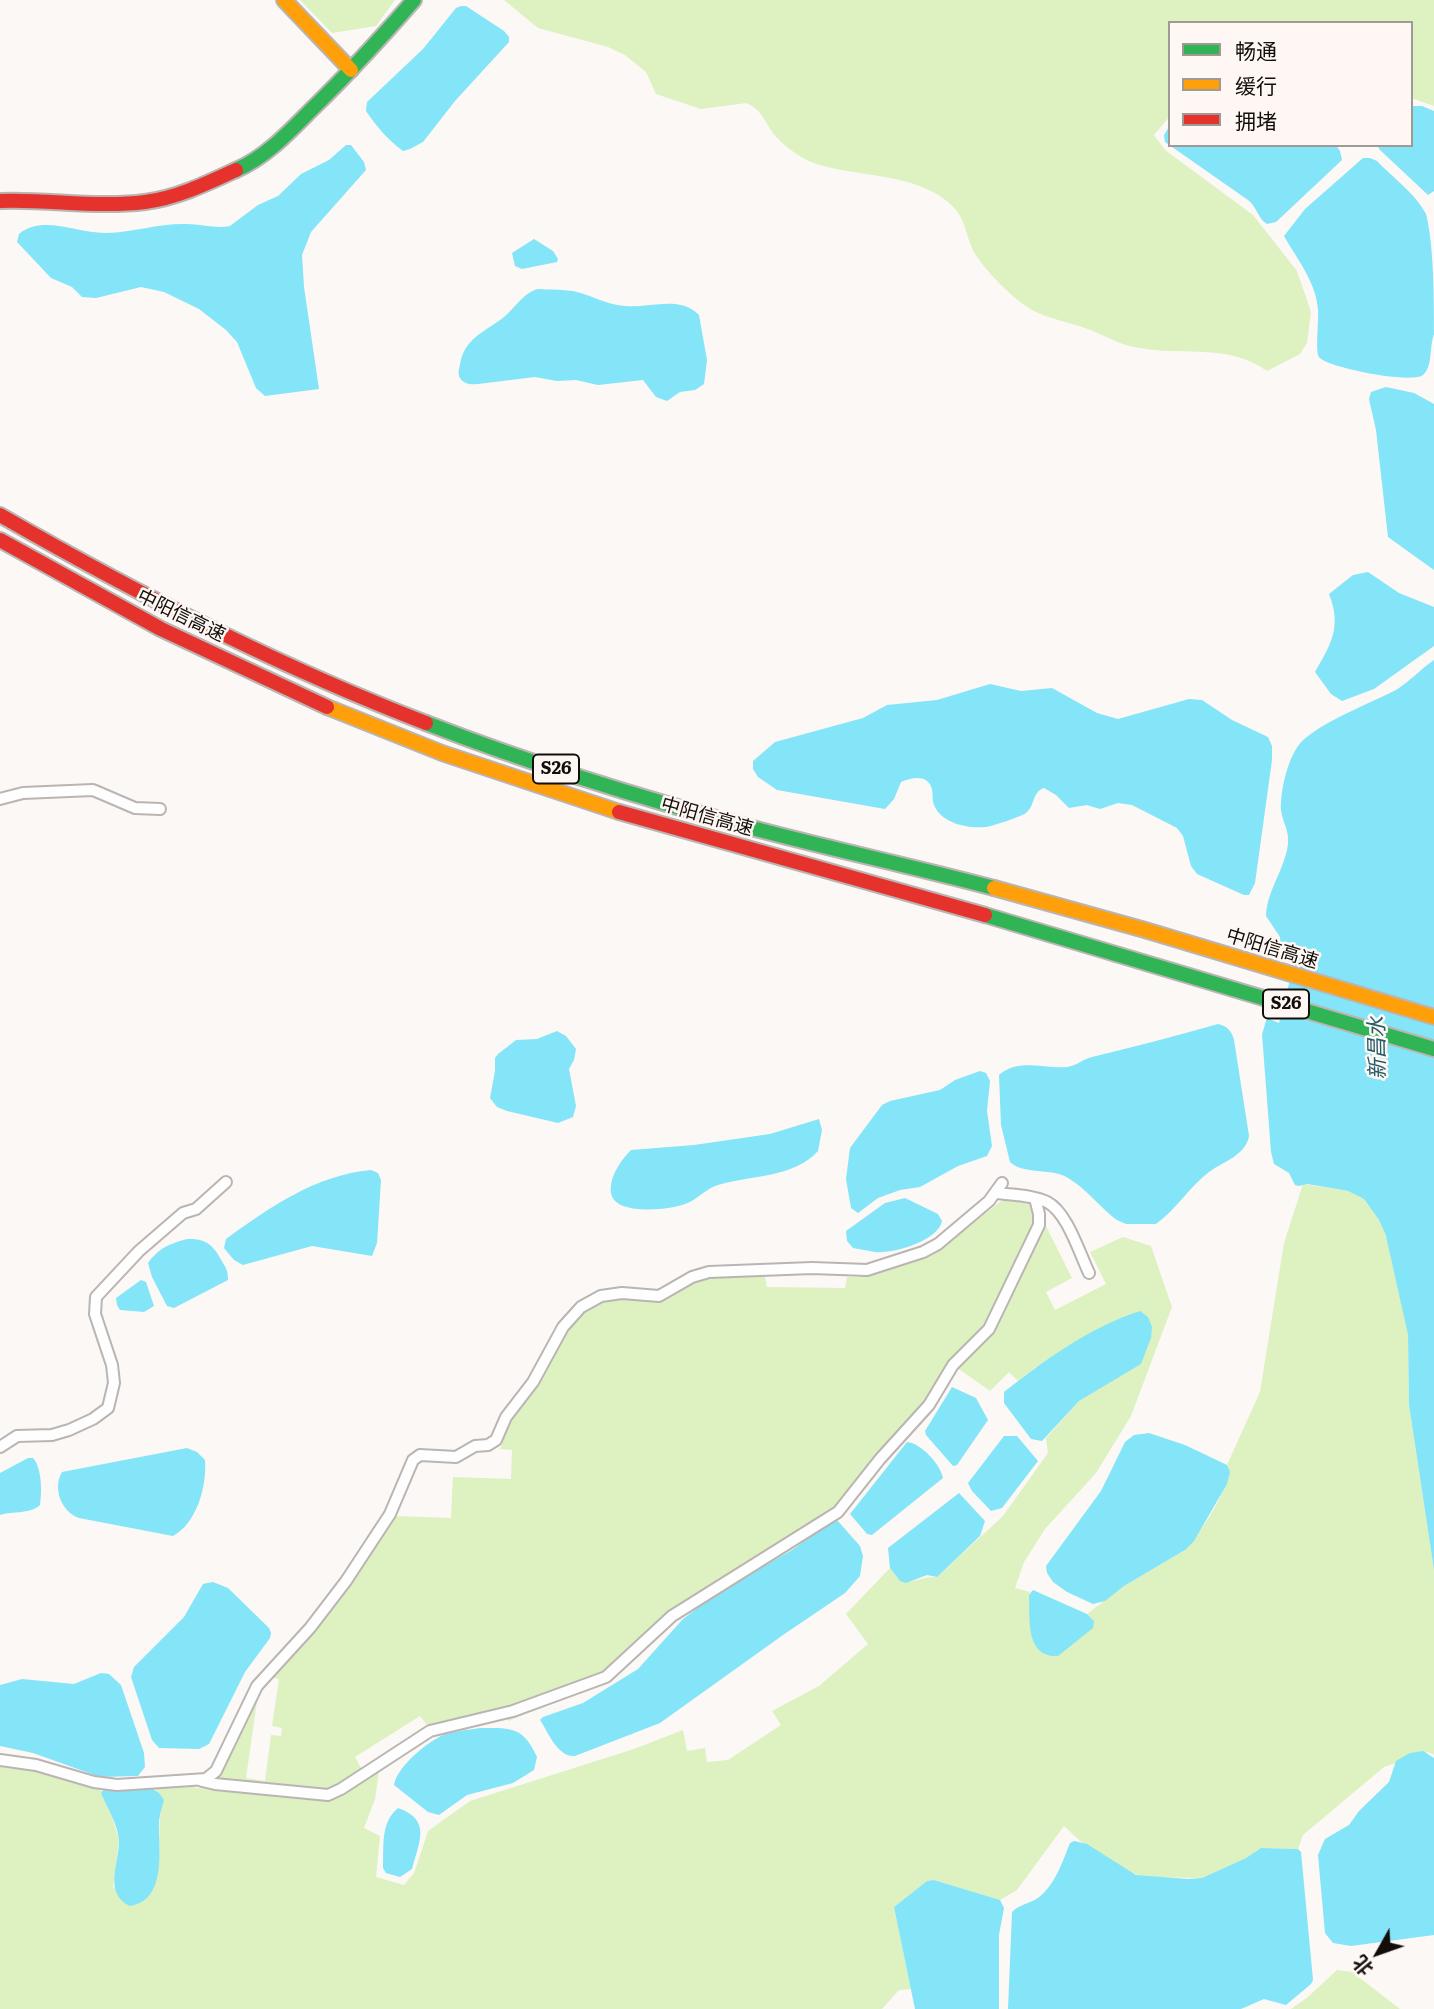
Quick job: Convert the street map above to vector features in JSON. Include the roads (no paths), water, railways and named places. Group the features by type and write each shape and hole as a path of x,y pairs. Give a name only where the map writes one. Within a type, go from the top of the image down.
{"main road":[{"path":"284,0 351,70"},
{"path":"0,201 135,203 169,197 242,167 271,149 351,70 414,0"},
{"name":"中阳信高速","path":"0,515 104,574 217,631 335,686 452,734 599,783 754,829 972,882 1434,1017"},
{"name":"中阳信高速","path":"0,540 94,593 229,661 358,720 445,755 724,843 1138,960 1434,1049"}],"street":[{"path":"0,799 23,793 93,790 135,808 160,809"},
{"path":"0,1447 17,1436 52,1435 69,1430 93,1419 108,1408 114,1383 95,1314 96,1297 139,1251 183,1213 196,1209 226,1182"},
{"path":"202,1781 216,1771 247,1701 257,1686 310,1628 346,1581 383,1525 413,1460 420,1455 456,1457 475,1446 488,1445 496,1440 513,1406 533,1382 564,1327 581,1307 613,1293 659,1296 692,1277 709,1272 812,1268 867,1270 931,1248 999,1188 1046,1202 1063,1217 1088,1273"},
{"path":"0,1760 36,1765 93,1782 117,1785 168,1780 202,1781 328,1795 430,1731 513,1711 606,1677 672,1616 838,1512 880,1459 925,1411 953,1365 989,1329 1039,1225 1034,1198"}],"water":[{"path":"466,6 504,31 509,42 455,101 423,142 403,151 370,117 366,111 367,102 423,49 456,8"},
{"path":"1413,106 1434,111 1434,191 1428,195 1379,149 1413,147"},
{"path":"1168,128 1168,144 1165,142 1164,135"},
{"path":"346,145 351,145 364,162 366,170 311,232 302,255 319,389 265,396 256,388 237,342 199,309 164,292 141,287 96,298 82,297 72,287 51,278 17,242 19,234 28,228 50,225 96,233 177,224 230,226 258,205 278,196 301,174 329,160"},
{"path":"1172,147 1337,147 1340,151 1342,160 1276,222 1267,224 1248,200"},
{"path":"1363,158 1377,161 1410,193 1426,214 1432,257 1434,334 1430,362 1423,375 1403,378 1387,376 1337,366 1319,357 1318,314 1314,289 1284,236 1305,209"},
{"path":"534,239 553,251 557,262 522,269 515,266 512,253"},
{"path":"538,289 572,291 619,305 674,304 691,309 699,315 707,360 704,384 695,390 680,392 667,401 656,397 643,380 598,385 576,380 557,381 535,377 475,384 462,381 459,369 466,348 528,294"},
{"path":"1386,387 1414,393 1434,404 1434,570 1388,537 1376,430 1369,399 1371,392"},
{"path":"1368,572 1399,593 1434,607 1434,646 1374,689 1342,701 1331,694 1315,672 1326,653 1335,626 1329,594 1353,575"},
{"name":"新昌水","path":"1434,660 1434,1570 1409,1405 1408,1335 1386,1236 1379,1220 1364,1199 1348,1191 1307,1184 1295,1185 1289,1173 1274,1164 1262,1034 1267,1018 1279,1023 1295,960 1281,954 1280,937 1266,916 1269,897 1288,844 1281,802 1291,758 1305,738 1316,730 1396,690"},
{"path":"990,684 1021,691 1052,688 1097,713 1118,719 1189,699 1202,700 1232,720 1268,737 1272,746 1272,760 1255,883 1249,895 1197,874 1191,866 1183,836 1177,828 1132,805 1118,803 1100,809 1087,805 1069,808 1044,788 1037,793 1029,810 1023,814 988,827 971,827 956,824 938,811 934,805 930,784 923,779 901,782 894,799 885,809 777,790 758,777 753,769 753,761 775,742 863,718 887,705 937,700"},
{"path":"1218,1024 1229,1029 1234,1040 1249,1136 1247,1143 1239,1153 1202,1178 1156,1224 1126,1224 1110,1215 1070,1179 1056,1173 1028,1170 1010,1162 1001,1125 999,1075 1006,1070 1032,1065 1070,1066 1092,1057"},
{"path":"557,1031 566,1036 576,1049 569,1069 576,1106 573,1117 558,1123 497,1107 490,1098 495,1058 498,1054 516,1040 537,1039"},
{"path":"980,1071 986,1073 990,1081 987,1111 992,1146 987,1156 958,1166 920,1187 900,1190 878,1198 858,1213 851,1208 846,1179 850,1148 882,1105 940,1090 955,1080"},
{"path":"819,1119 822,1130 818,1151 808,1160 785,1171 718,1185 689,1202 668,1208 632,1208 614,1200 611,1193 616,1170 631,1150 694,1145 770,1134"},
{"path":"371,1170 378,1173 381,1180 377,1243 372,1256 312,1246 243,1265 234,1260 224,1248 226,1239 294,1194 331,1178"},
{"path":"905,1198 938,1214 942,1221 932,1235 914,1245 883,1252 853,1248 847,1241 846,1231 885,1203"},
{"path":"187,1239 200,1240 213,1248 225,1267 228,1280 174,1308 167,1306 148,1263 165,1247"},
{"path":"141,1280 146,1282 154,1306 144,1312 120,1310 116,1298"},
{"path":"1140,1311 1148,1317 1152,1327 1151,1338 1141,1364 1079,1401 1042,1441 1031,1439 1004,1403 1004,1392 1086,1335"},
{"path":"952,1387 976,1398 988,1420 957,1465 953,1466 925,1431"},
{"path":"1149,1433 1185,1445 1227,1465 1230,1472 1227,1484 1194,1541 1185,1550 1124,1586 1105,1601 1093,1604 1053,1582 1046,1566 1101,1491 1125,1442 1134,1435"},
{"path":"1004,1436 1017,1436 1038,1461 1002,1508 991,1511 968,1483"},
{"path":"907,1442 918,1446 930,1456 939,1467 943,1478 872,1535 867,1534 850,1514"},
{"path":"187,1448 197,1452 205,1460 204,1481 194,1513 173,1536 79,1518 68,1511 60,1499 58,1486 62,1472"},
{"path":"33,1458 36,1462 40,1474 40,1505 27,1511 0,1515 0,1473"},
{"path":"959,1493 985,1521 980,1536 937,1577 927,1575 906,1583 900,1581 890,1568 888,1548"},
{"path":"837,1520 860,1546 863,1556 860,1576 845,1593 660,1723 575,1756 563,1753 554,1743 540,1720 543,1717 583,1703 638,1669 683,1619 717,1593 792,1550"},
{"path":"213,1582 228,1588 269,1628 270,1638 245,1672 209,1744 199,1749 159,1748 152,1740 131,1677 134,1667 184,1617 203,1584"},
{"path":"1033,1590 1087,1614 1094,1621 1093,1628 1058,1656 1040,1651 1031,1635 1029,1595"},
{"path":"101,1673 109,1674 121,1685 144,1753 145,1767 138,1776 100,1777 33,1753 0,1746 0,1685 22,1679 74,1684"},
{"path":"480,1728 508,1729 521,1734 537,1757 534,1770 513,1783 467,1795 439,1815 428,1812 394,1785 406,1764 420,1750 441,1736"},
{"path":"1423,1751 1434,1758 1434,1935 1351,1946 1333,1943 1325,1933 1318,1855 1325,1839 1349,1825 1359,1811 1389,1782 1396,1761 1410,1753"},
{"path":"150,1787 164,1800 159,1821 156,1884 142,1902 130,1906 117,1894 114,1877 119,1841 101,1793 104,1789 129,1791"},
{"path":"398,1808 416,1819 420,1833 412,1869 400,1877 386,1873 383,1868 386,1828"},
{"path":"1074,1841 1087,1844 1136,1875 1188,1879 1202,1878 1246,1858 1261,1848 1298,1849 1301,1852 1313,1980 1311,1984 1286,2005 1264,1999 1241,2009 1008,2009 1012,1912 1044,1893 1057,1873 1070,1843"},
{"path":"934,1880 1000,1900 1004,1908 999,1935 999,2009 915,2009 894,1907 927,1881"}]}
